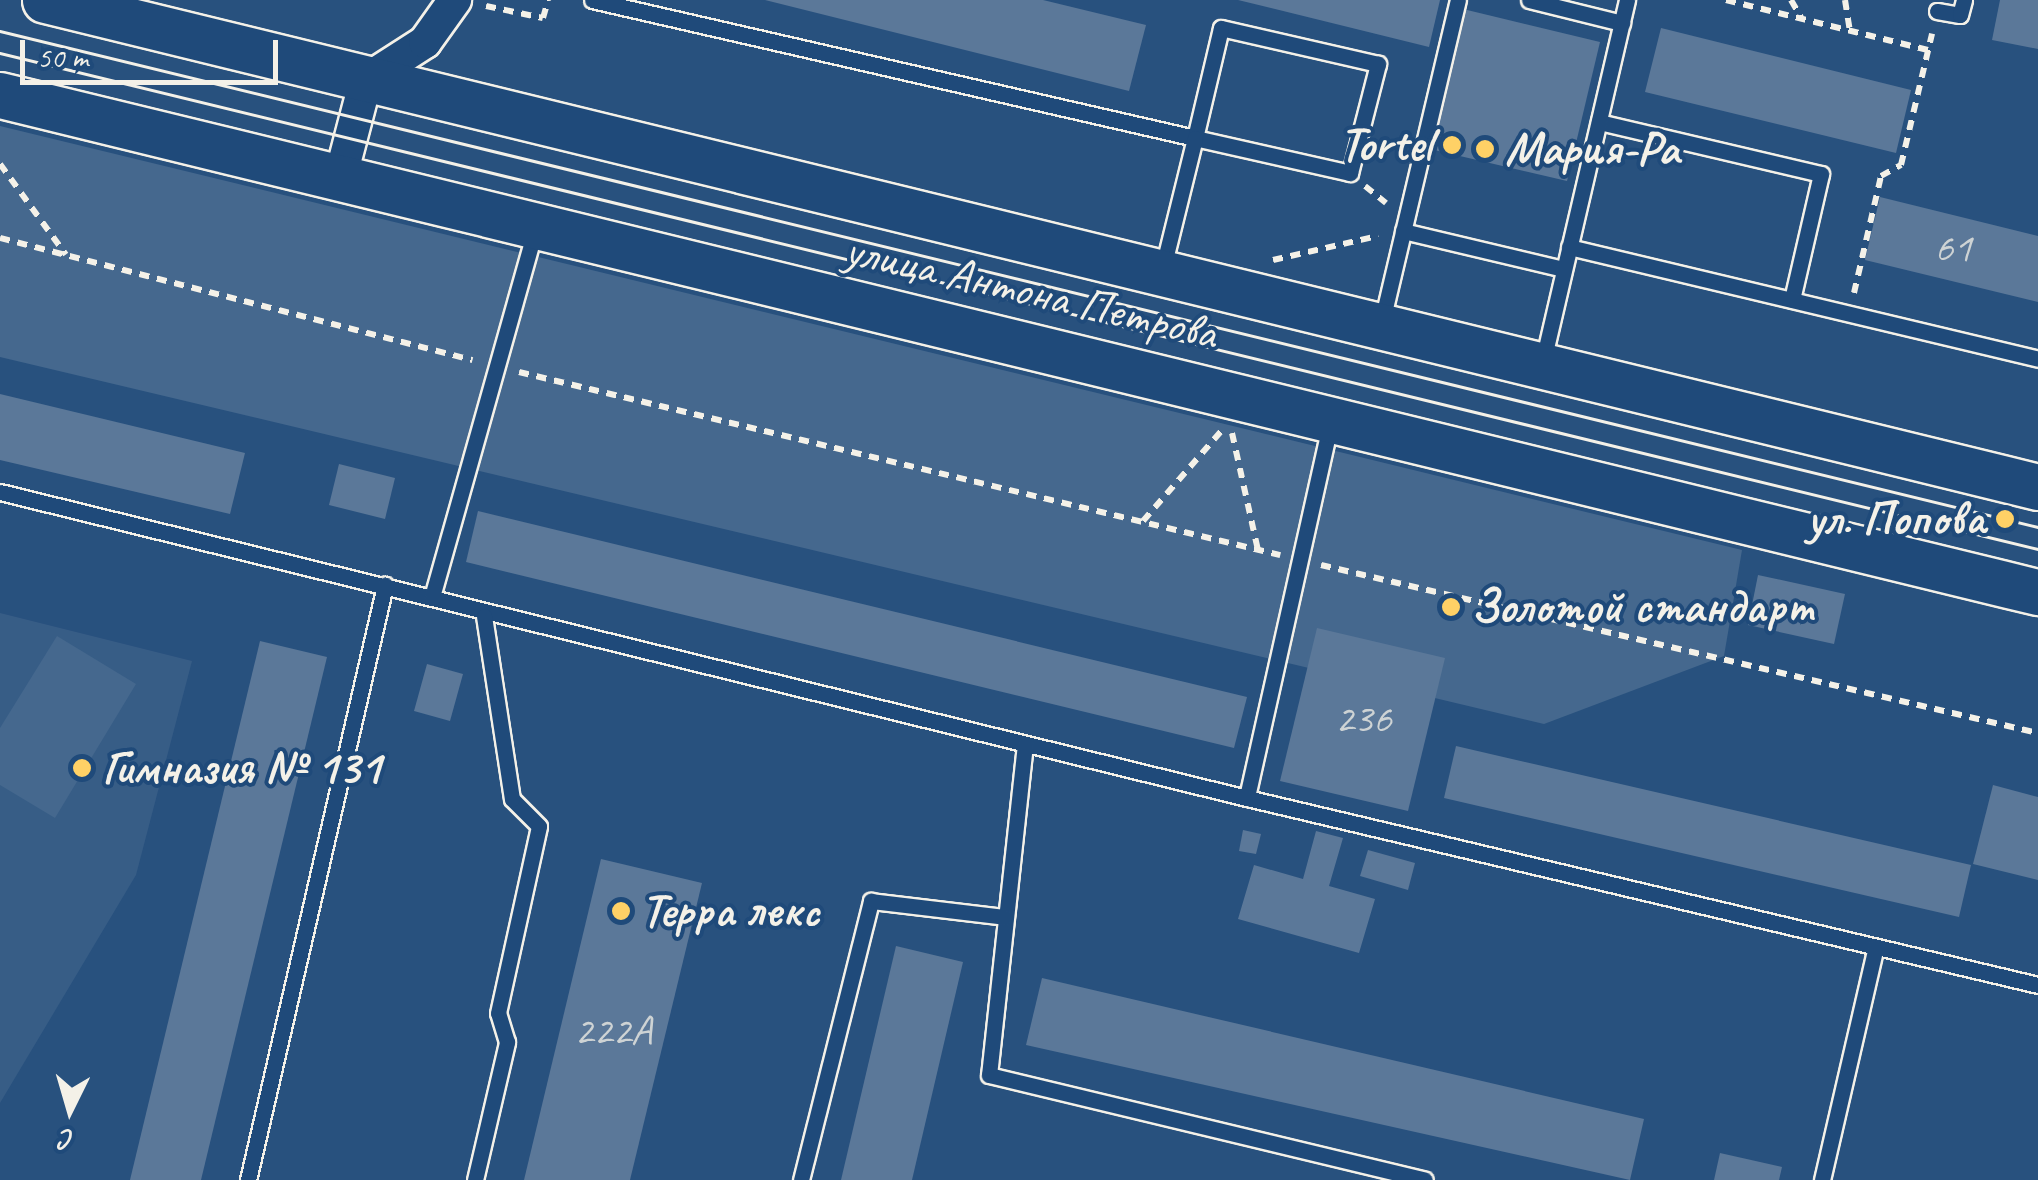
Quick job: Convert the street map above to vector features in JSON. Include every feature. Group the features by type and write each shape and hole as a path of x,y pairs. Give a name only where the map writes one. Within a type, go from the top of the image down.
{"main road":[{"name":"улица Антона Петрова","path":"45,0 2038,487"},
{"name":"улица Антона Петрова","path":"0,94 2038,592"}],"street":[{"path":"340,180 366,80 425,42 470,3"}],"lane":[{"path":"592,0 1195,138 1350,173 1378,64 1221,28 1195,138 1162,272"},
{"path":"1381,325 1458,0"},
{"path":"1529,0 1622,23"},
{"path":"1542,364 1627,0"},
{"path":"1937,12 1960,14 1964,0"},
{"path":"1598,122 1820,174 1792,300"},
{"path":"432,597 536,226"},
{"path":"1404,226 1564,269"},
{"path":"1570,247 2038,359"},
{"path":"1247,798 1332,418"},
{"path":"0,492 384,584 484,616 2038,986"},
{"path":"248,1180 384,584"},
{"path":"475,1180 507,1042 498,1013 539,826 512,798 484,616"},
{"path":"1025,744 989,1075 1425,1180"},
{"path":"801,1180 871,901 1005,917"},
{"path":"1822,1180 1876,946"}],"path":[{"path":"470,3 544,18 548,0"},
{"path":"1726,0 1928,50"},
{"path":"1790,0 1802,18"},
{"path":"1845,0 1850,31"},
{"path":"1849,314 1881,176 1900,165 1937,12"},
{"path":"0,164 66,255"},
{"path":"1350,173 1404,226"},
{"path":"1270,260 1404,226"},
{"path":"0,238 498,367 2038,733"},
{"path":"1142,521 1229,422 1258,550"}],"shaded area":[{"path":"0,126 1742,550 1724,656 1544,724 0,357"},
{"name":"Гимназия № 131","path":"0,613 192,661 136,875 0,1103"},
{"path":"57,636 136,684 55,818 0,785 0,728"}],"building":[{"path":"765,0 1043,0 1146,25 1129,91"},
{"path":"1238,0 1440,0 1429,47"},
{"path":"2000,0 2038,0 2038,49 1992,40"},
{"path":"1463,9 1600,42 1567,181 1430,149"},
{"path":"1661,28 1911,90 1896,153 1645,92"},
{"path":"1880,197 2038,236 2038,302 1865,260"},
{"path":"0,394 245,453 230,514 0,460"},
{"path":"339,464 395,478 385,519 329,505"},
{"path":"478,511 1247,697 1234,748 466,562"},
{"path":"1758,575 1845,594 1834,644 1748,625"},
{"path":"1317,628 1445,658 1408,811 1280,781"},
{"path":"260,641 327,657 201,1180 130,1180"},
{"path":"427,664 463,674 450,721 414,711"},
{"path":"1456,746 1971,865 1959,917 1444,798"},
{"path":"1993,785 2038,797 2038,880 1973,864"},
{"path":"1243,830 1261,834 1256,854 1239,851"},
{"path":"1316,831 1343,838 1329,886 1375,899 1359,953 1238,919 1254,865 1303,879"},
{"path":"1368,850 1415,863 1408,890 1360,876"},
{"path":"601,859 702,883 630,1180 524,1180"},
{"path":"896,946 963,962 912,1180 841,1180"},
{"path":"1042,978 1644,1119 1630,1180 1026,1045"},
{"path":"1720,1153 1782,1167 1779,1180 1714,1180"}],"tram line":[{"path":"0,31 2038,527"},
{"path":"0,53 2038,549"}],"place":[{"name":"Tortel","path":"1452,145"},
{"name":"Мария-Ра","path":"1485,149"},
{"name":"ул. Попова","path":"2005,519"},
{"name":"Золотой стандарт","path":"1451,607"},
{"name":"Гимназия № 131","path":"82,768"},
{"name":"Терра лекс","path":"621,911"}]}
